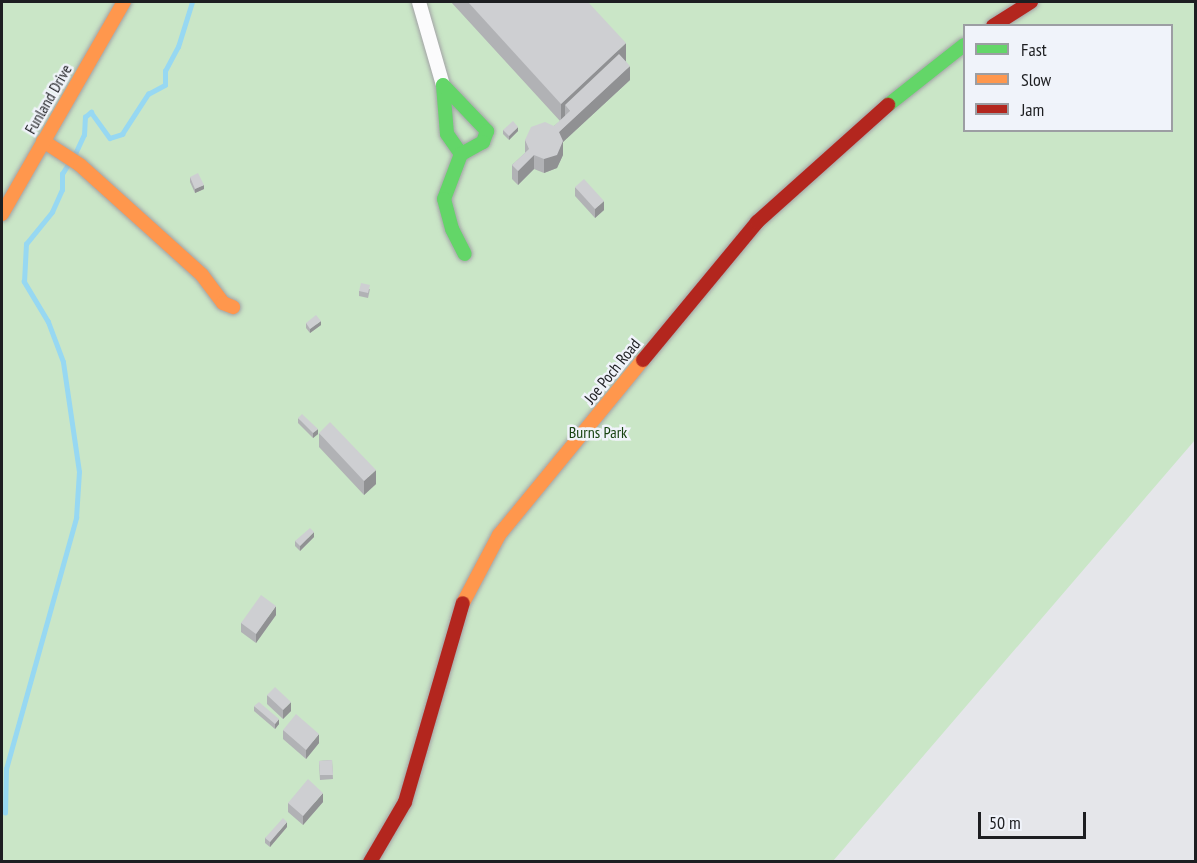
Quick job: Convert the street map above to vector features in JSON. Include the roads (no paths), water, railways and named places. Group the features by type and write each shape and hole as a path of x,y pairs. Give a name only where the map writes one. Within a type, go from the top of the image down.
{"street":[{"name":"Funland Drive","path":"2,214 124,2"},
{"path":"419,2 442,85 447,134 461,154"},
{"path":"996,24 1031,2"},
{"name":"Joe Poch Road","path":"370,861 405,802 465,594 499,535 757,222 909,87 963,46"},
{"path":"442,85 487,131 483,142 461,154 444,200 452,229 465,254"},
{"path":"43,141 80,165 202,275 222,303 233,307"}],"waterway":[{"path":"74,156 84,135 85,117 91,112 110,138 122,134 148,94 165,85 165,71 178,47 192,2"},
{"path":"5,813 6,769 76,518 79,472 63,362 48,322 24,282 26,244 52,212 62,190 62,174 69,163"}],"park label":[{"name":"Burns Park","path":"598,432"}]}
